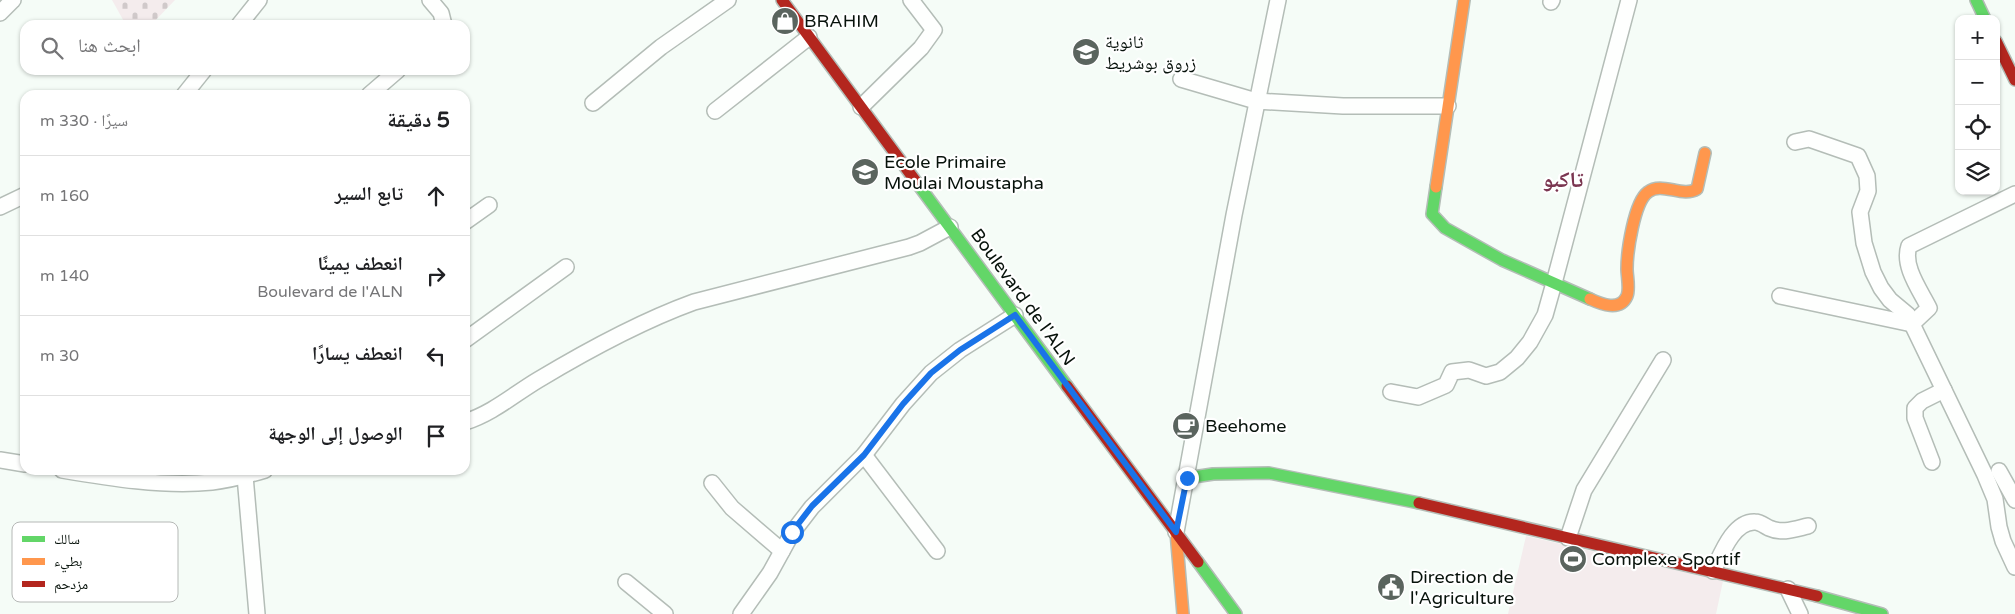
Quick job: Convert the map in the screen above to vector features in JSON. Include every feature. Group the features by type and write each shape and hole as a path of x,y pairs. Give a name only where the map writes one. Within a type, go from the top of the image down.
{"street":[{"path":"0,13 13,0"},
{"path":"243,20 259,0"},
{"path":"430,0 441,14 443,20"},
{"path":"593,103 661,47 728,0"},
{"name":"Boulevard de l'ALN","path":"782,0 1236,614"},
{"path":"862,108 921,48 934,30 911,0"},
{"path":"1183,614 1176,532 1234,215 1278,0"},
{"path":"1464,0 1432,214 1445,228 1502,260 1598,303 1611,307 1620,305 1628,295 1627,254 1637,216 1647,193 1652,189 1662,188 1687,193 1692,192 1696,189 1705,153"},
{"path":"1391,392 1418,397 1446,385 1452,372 1469,370 1486,376 1500,372 1517,358 1530,342 1544,315 1554,283 1629,0"},
{"path":"1976,0 1983,15"},
{"path":"715,111 809,36"},
{"path":"2000,49 2015,80"},
{"path":"188,90 200,75"},
{"path":"375,90 392,75"},
{"path":"1181,79 1256,101 1344,106 1448,106"},
{"path":"1795,142 1809,139 1858,156 1867,176 1868,191 1860,212 1864,243 1871,264 1885,294 1908,315 1944,390 1992,491 2003,541 2015,567"},
{"path":"1912,324 1929,308 1908,265 1906,254 1909,246 2015,194"},
{"path":"1,203 20,197"},
{"path":"470,218 489,204"},
{"path":"470,421 479,418 535,382 619,333 668,311 694,302 909,247 950,227"},
{"path":"470,336 566,267"},
{"path":"1780,296 1912,324"},
{"path":"741,614 770,573 792,532 812,506 864,455 903,404 931,373 960,350 1015,315"},
{"path":"1568,538 1584,490 1663,360"},
{"path":"1932,462 1915,418 1915,408 1922,401 1944,390"},
{"path":"864,455 937,550"},
{"path":"0,460 20,463"},
{"path":"1999,471 2015,500"},
{"path":"1187,478 1213,474 1269,473 1406,500 1713,571 1882,614"},
{"path":"91,475 171,483 212,482 248,475"},
{"path":"245,476 257,614"},
{"path":"712,483 732,508 782,551"},
{"path":"1713,571 1736,532 1746,523 1757,522 1771,529 1784,531 1808,526"},
{"path":"626,582 665,614"},
{"path":"1788,589 1800,614"}],"green space":[{"path":"112,0 175,0 156,20 123,20"},
{"name":"Complexe Sportif","path":"1526,536 1723,581 1716,614 1508,614"}],"traffic: fast":[{"path":"1976,0 1983,15"},
{"path":"917,183 1067,386"},
{"path":"1436,187 1432,214 1445,228 1502,260 1590,299"},
{"path":"1187,478 1213,474 1269,473 1419,503"},
{"path":"1198,562 1236,614"},
{"path":"1817,596 1882,614"}],"traffic: slow":[{"path":"1436,187 1464,0"},
{"path":"1590,299 1610,305 1620,304 1624,301 1628,290 1627,269 1630,240 1635,216 1643,197 1648,192 1659,188 1685,192 1697,189 1705,153"},
{"path":"1176,532 1183,614"}],"traffic: jam":[{"path":"782,0 917,183"},
{"path":"2000,49 2015,80"},
{"path":"1067,386 1198,562"},
{"path":"1419,503 1817,596"}],"place":[{"name":"BRAHIM","path":"785,21"},
{"name":"ثانوية زروق بوشريط","path":"1086,52"},
{"name":"Ecole Primaire Moulai Moustapha","path":"865,172"},
{"name":"Beehome","path":"1186,426"},
{"name":"Complexe Sportif","path":"1573,559"},
{"name":"Direction de l'Agriculture","path":"1391,587"}],"district":[{"name":"تاكبو","path":"1563,180"}],"route":[{"path":"792,532 812,506 864,455 903,404 931,373 960,350 1015,315 1176,532 1187,478"}]}
